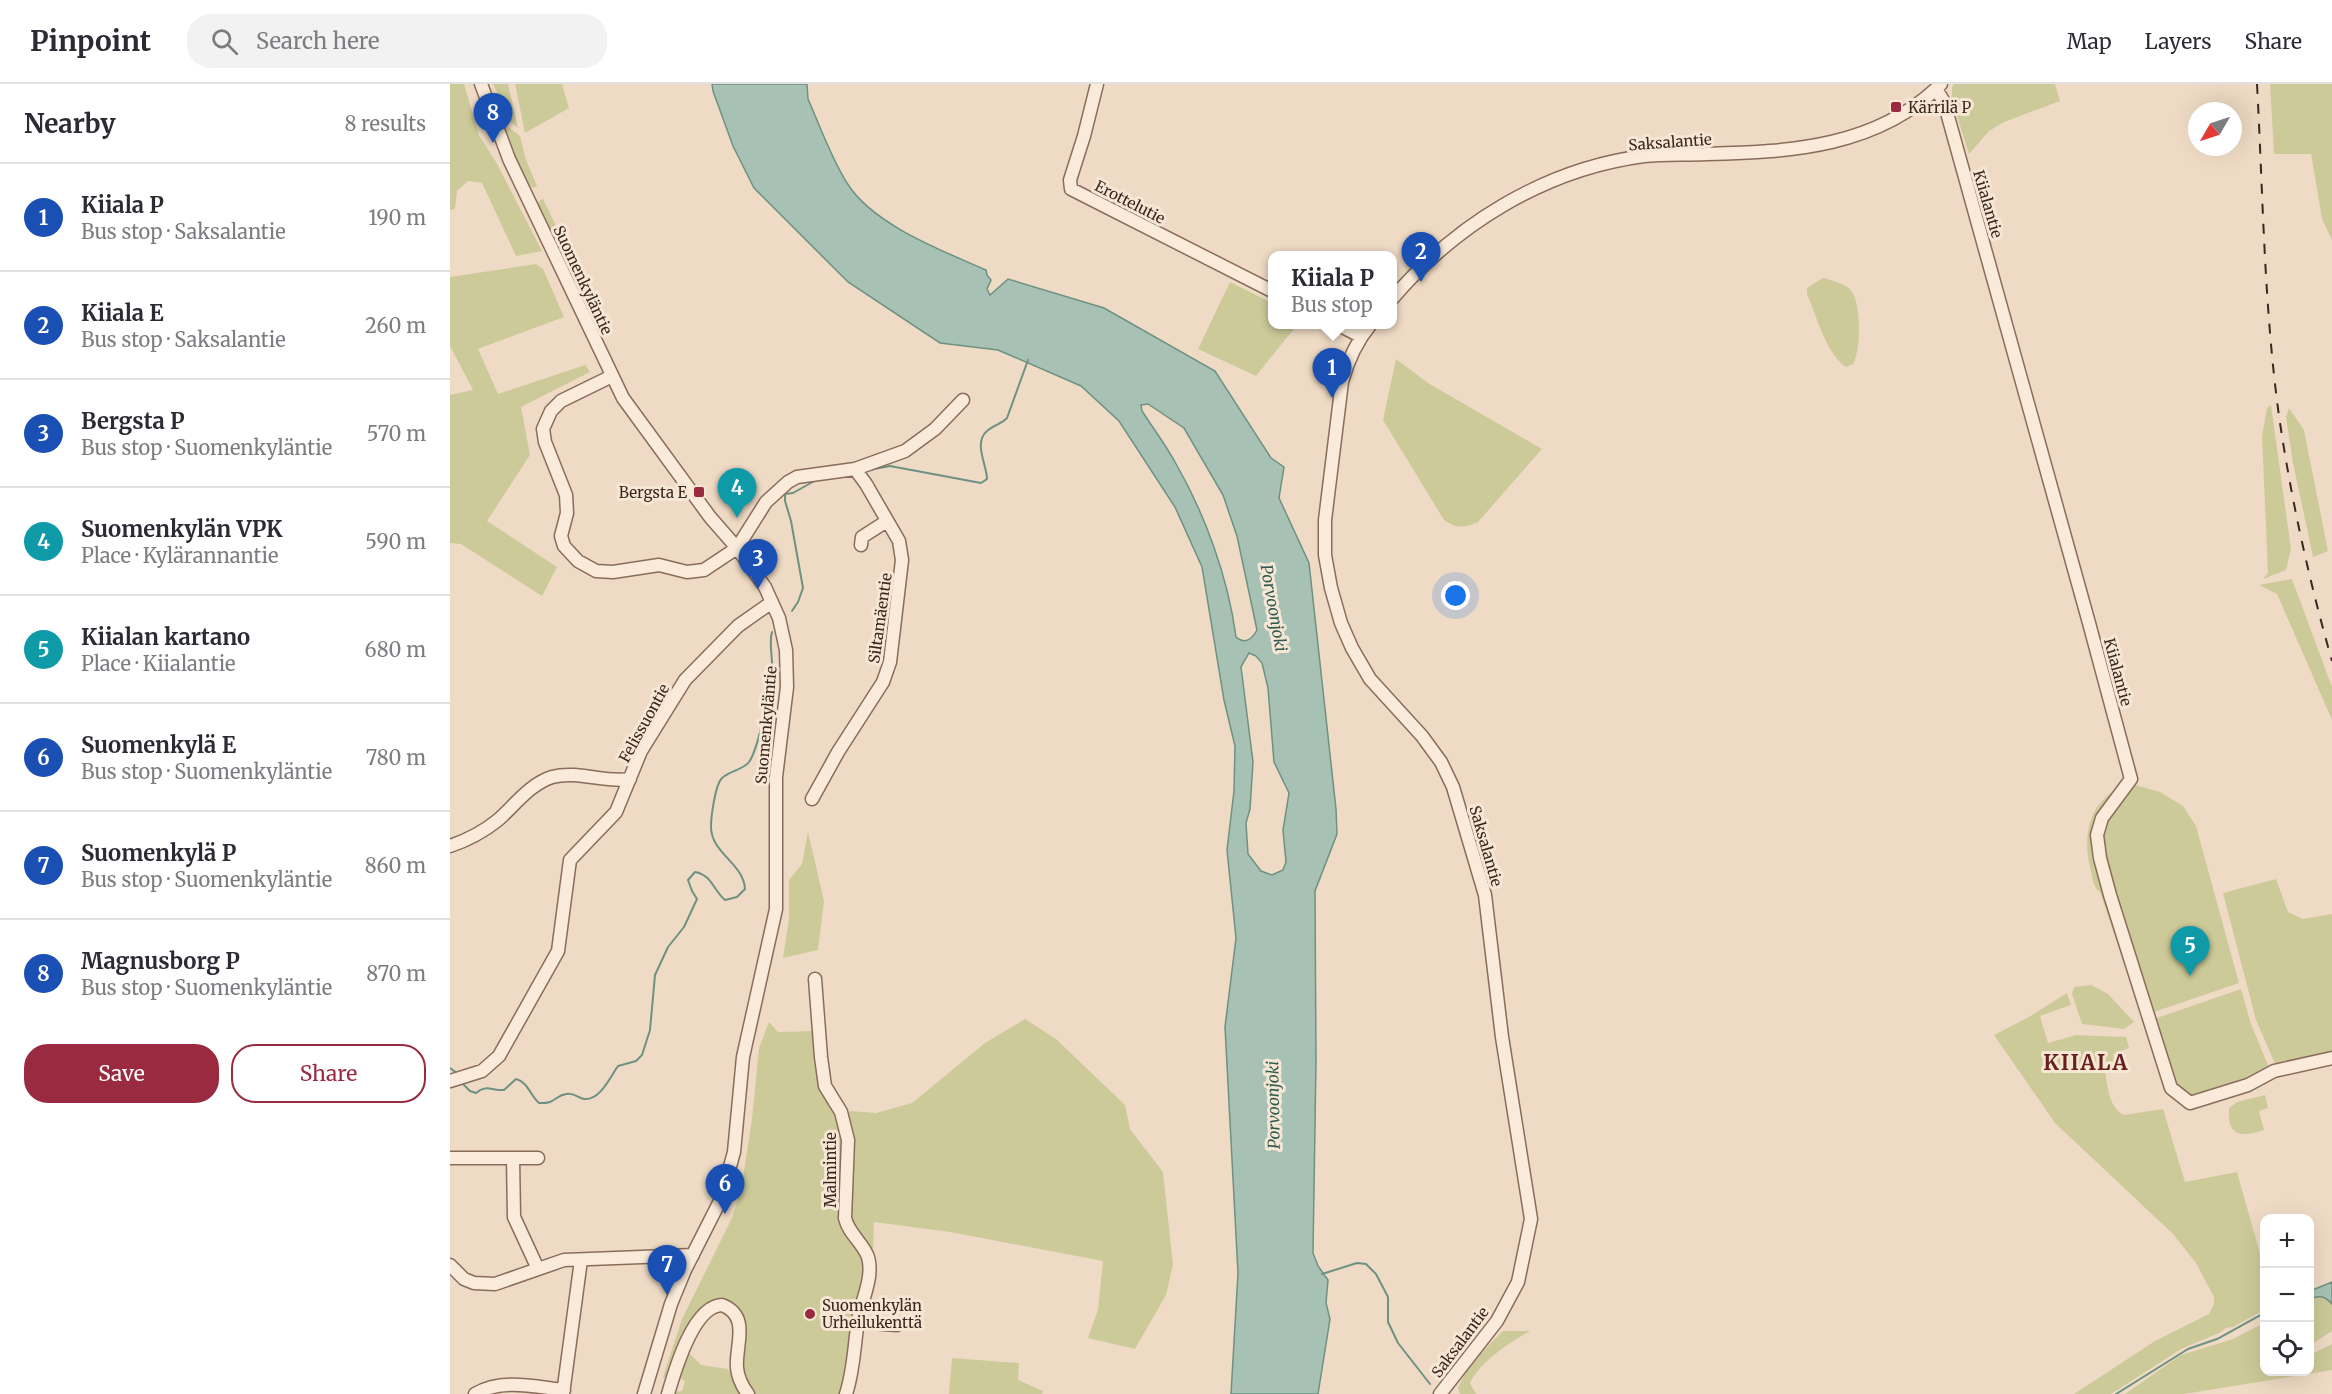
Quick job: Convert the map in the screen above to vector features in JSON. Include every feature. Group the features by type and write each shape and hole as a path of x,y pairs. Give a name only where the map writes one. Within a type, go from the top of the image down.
{"street":[{"name":"Suomenkyläntie","path":"481,84 513,167 612,376 635,417 765,586 783,633 788,668 786,707 776,777 776,909 744,1058 737,1125 729,1172 721,1199 671,1304 644,1394"},
{"name":"Erottelutie","path":"1097,84 1070,180 1071,189 1268,289"},
{"name":"Saksalantie","path":"1397,293 1476,221 1547,182 1593,167 1644,156 1767,153 1837,142 1878,127 1908,110 1938,87"},
{"name":"Kiialantie","path":"1938,87 2131,779 2102,818 2097,835 2100,858 2171,1088 2190,1103 2248,1085 2274,1071 2332,1058"},
{"path":"1347,329 1360,336"},
{"name":"Saksalantie","path":"1366,329 1360,336 1348,360 1342,382 1325,520 1325,555 1331,588 1348,639 1370,679 1422,736 1441,762 1453,788 1485,895 1502,1037 1531,1219 1518,1282 1497,1321 1440,1394"},
{"path":"612,376 561,401 551,411 543,429 545,442 566,495 567,513 561,536 564,546 578,561 596,571 614,572 659,565 687,572 704,570 737,548 766,502 788,482 797,477 855,469 905,451 935,429 963,400"},
{"name":"Siltamäentie","path":"812,799 838,752 887,675 902,560 899,541 855,469"},
{"path":"861,545 862,537 887,521"},
{"name":"Felissuontie","path":"450,1081 482,1071 499,1056 558,951 570,860 616,812 641,751 685,680 738,626 772,602"},
{"path":"450,846 471,840 497,821 530,790 551,777 572,774 601,780 630,779"},
{"name":"Malmintie","path":"815,979 820,1057 825,1086 841,1112 848,1140 846,1222 868,1260 867,1285 858,1322 855,1358 846,1394"},
{"path":"450,1158 538,1158"},
{"path":"513,1158 514,1217 538,1269"},
{"path":"450,1265 464,1279 484,1285 508,1281 564,1260 693,1255"},
{"path":"476,1394 485,1388 503,1384 564,1392 581,1260"},
{"path":"648,1378 669,1389 697,1322 710,1308 722,1305 732,1310 739,1321 737,1369 741,1383 748,1394"},
{"path":"858,1322 897,1325"}],"shaded area":[{"path":"450,84 464,84 479,135 496,162 542,251 516,256 482,183 468,181 457,191 455,209 450,210"},
{"path":"493,84 508,84 518,128 504,117 500,98"},
{"path":"515,84 562,84 569,108 525,133"},
{"path":"1954,84 2055,84 2060,101 2004,122 1989,131 1969,154 1952,100"},
{"path":"2270,84 2332,84 2332,240 2322,219 2311,154 2274,154"},
{"path":"502,122 520,136 526,160 537,186 533,188 526,183"},
{"path":"543,199 607,331 598,339 537,206"},
{"path":"536,264 543,269 564,317 478,349 498,394 585,365 590,372 521,407 530,455 487,521 557,567 542,596 461,544 450,543 450,395 473,390 450,346 450,277"},
{"path":"1823,278 1850,289 1857,304 1858,348 1853,364 1846,367 1839,361 1828,344 1807,294 1807,288"},
{"path":"1230,282 1268,301 1268,329 1294,329 1256,376 1198,349"},
{"path":"1396,359 1428,383 1542,449 1478,522 1461,527 1444,520 1383,420"},
{"path":"2271,405 2291,549 2286,570 2263,579 2268,573 2262,436 2267,408"},
{"path":"2289,408 2304,430 2328,551 2313,557 2293,463 2286,417"},
{"path":"2292,579 2332,687 2332,720 2277,594 2259,585"},
{"path":"2132,784 2160,792 2183,806 2196,826 2239,983 2151,1013 2103,857 2102,834 2107,817"},
{"path":"2116,790 2093,835 2144,1016 2141,1014 2100,892 2094,883 2087,848 2089,826 2093,815 2106,797"},
{"path":"808,832 824,901 818,950 783,958 789,919 789,880 802,864"},
{"path":"2276,879 2288,912 2303,919 2332,914 2332,1053 2276,1066 2256,1020 2223,893"},
{"path":"2091,985 2108,994 2134,1022 2124,1029 2082,1024 2072,994 2074,987"},
{"path":"2241,989 2251,1024 2270,1070 2247,1082 2191,1099 2174,1086 2154,1019"},
{"path":"2067,993 2071,1005 2040,1016 2048,1043 2076,1035 2126,1037 2129,1048 2113,1054 2115,1061 2104,1066 2109,1094 2114,1106 2124,1115 2163,1109 2185,1182 2237,1172 2260,1254 2260,1312 2233,1327 2226,1328 2181,1349 2111,1394 2074,1394 2155,1341 2209,1314 2214,1304 2214,1297 2196,1263 2173,1234 2055,1123 1994,1035 2029,1017"},
{"path":"1025,1019 1056,1039 1125,1105 1130,1129 1163,1172 1173,1265 1166,1295 1135,1349 1088,1338 1098,1310 1103,1261 950,1232 874,1222 873,1251 866,1248 849,1223 845,1114 851,1111 876,1113 912,1103 985,1043"},
{"path":"769,1022 778,1032 816,1031 845,1137 841,1220 860,1251 865,1268 843,1394 754,1394 746,1383 742,1369 743,1318 740,1309 734,1303 724,1300 708,1304 699,1313 667,1378 663,1377 682,1319 732,1218 741,1190 752,1119 759,1048"},
{"path":"2265,1095 2268,1108 2259,1111 2264,1130 2248,1134 2237,1133 2230,1124 2229,1108 2237,1102"},
{"path":"2314,1298 2325,1298 2332,1305 2332,1331 2314,1342 2314,1322"},
{"path":"2260,1325 2260,1376 2295,1376 2184,1394 2125,1394 2181,1355 2233,1339"},
{"path":"1503,1331 1530,1331 1505,1347 1481,1367 1470,1383 1476,1394 1460,1394 1458,1388 1466,1372"},
{"path":"2332,1344 2332,1370 2314,1373 2314,1353"},
{"path":"688,1352 701,1365 728,1369 743,1394 673,1394 682,1391 685,1381 679,1377"},
{"path":"952,1358 1019,1363 1018,1380 1043,1391 1042,1394 949,1394"}],"water":[{"name":"Porvoonjoki","path":"712,84 807,84 808,99 836,163 847,183 874,212 910,235 986,270 991,280 987,289 990,295 1008,279 1104,308 1215,371 1271,458 1284,467 1279,498 1309,563 1337,834 1315,891 1316,1061 1313,1253 1318,1266 1328,1280 1326,1303 1330,1319 1318,1394 1231,1394 1238,1273 1225,1027 1236,938 1227,850 1234,791 1235,746 1224,700 1202,567 1175,507 1119,421 1081,386 998,350 940,343 848,282 754,188 733,146","holes":["1148,404 1184,428 1223,495 1237,536 1257,630 1248,640 1242,641 1236,637 1227,592 1214,547 1186,482 1142,411 1141,405","1249,653 1256,656 1262,663 1268,688 1274,762 1289,793 1283,830 1286,862 1283,870 1272,875 1261,871 1248,854 1246,823 1250,809 1253,762 1241,667"]},
{"path":"2332,1282 2332,1304 2322,1297 2314,1298 2314,1289"}],"waterway":[{"path":"869,470 890,466 981,483 987,479 981,448 983,436 989,429 1007,418 1028,360"},
{"path":"792,611 803,588 785,494 793,493 818,479"},
{"path":"463,1084 476,1093 486,1088 504,1090 516,1079 526,1086 539,1103 549,1102 569,1094 590,1099 600,1092 618,1066 636,1061 642,1055 650,1030 655,975 668,947 684,927 697,899 688,880 695,872 705,876 725,900 737,897 745,889 739,872 721,851 712,836 712,816 715,794 722,778 746,765 757,743 770,685 772,632"},
{"path":"450,1068 457,1073"},
{"path":"1322,1274 1357,1263 1366,1264 1376,1274 1388,1297 1388,1322 1398,1343 1430,1384"},
{"path":"2116,1394 2188,1349 2217,1339 2260,1315"}],"railway":[{"path":"2257,84 2267,292 2279,416 2301,539 2332,661"}],"place":[{"name":"Kärrilä P","path":"1896,107"},
{"name":"Magnusborg P","path":"493,143"},
{"name":"Kiiala E","path":"1421,282"},
{"name":"Kiiala P","path":"1332,398"},
{"name":"Bergsta E","path":"699,492"},
{"name":"Suomenkylän VPK","path":"737,518"},
{"name":"Bergsta P","path":"758,589"},
{"name":"Kiialan kartano","path":"2190,976"},
{"name":"Suomenkylä E","path":"725,1214"},
{"name":"Suomenkylä P","path":"667,1295"},
{"name":"Suomenkylän Urheilukenttä","path":"810,1314"}],"district":[{"name":"KIIALA","path":"2086,1062"}]}
